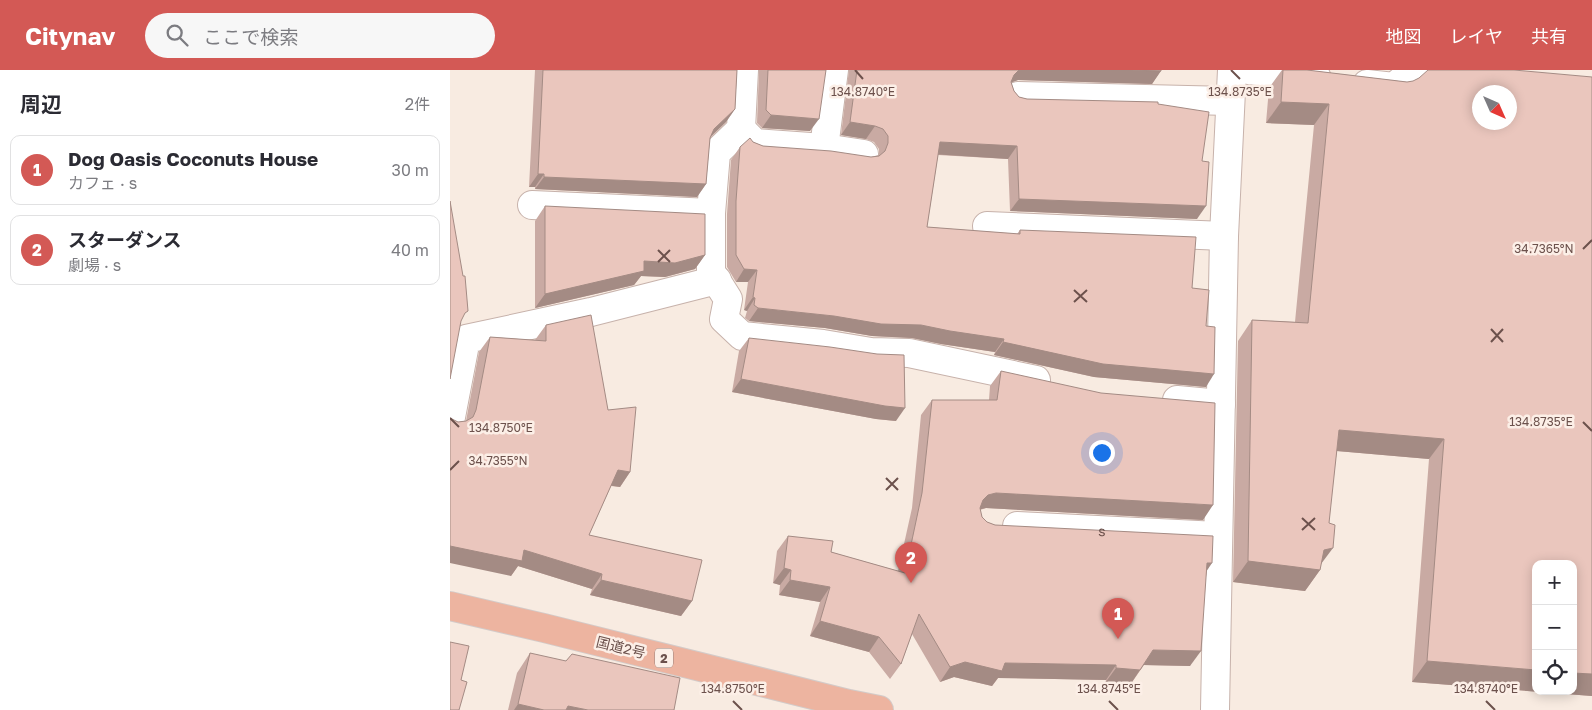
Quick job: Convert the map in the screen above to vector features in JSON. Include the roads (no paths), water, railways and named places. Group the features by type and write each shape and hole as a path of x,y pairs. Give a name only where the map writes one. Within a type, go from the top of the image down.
{"highway":[{"name":"国道2号","path":"450,606 544,628 843,707 879,710"}],"street":[{"path":"744,70 741,129 716,153 711,212 711,272 728,299 724,319 742,336 823,344 871,352 909,353 1063,386"},
{"path":"824,148 834,70"},
{"path":"1214,710 1224,236 1232,70"},
{"path":"1249,70 1394,87 1414,70"},
{"path":"1018,96 1230,101"},
{"path":"741,129 756,142 824,148 864,154"},
{"path":"532,204 711,212"},
{"path":"987,226 1224,236"},
{"path":"450,422 466,338 591,312 717,280"},
{"path":"1151,398 1221,404"},
{"name":"s","path":"995,525 1218,536"}],"place":[{"name":"スターダンス","path":"911,583"},
{"name":"Dog Oasis Coconuts House","path":"1118,639"}]}
